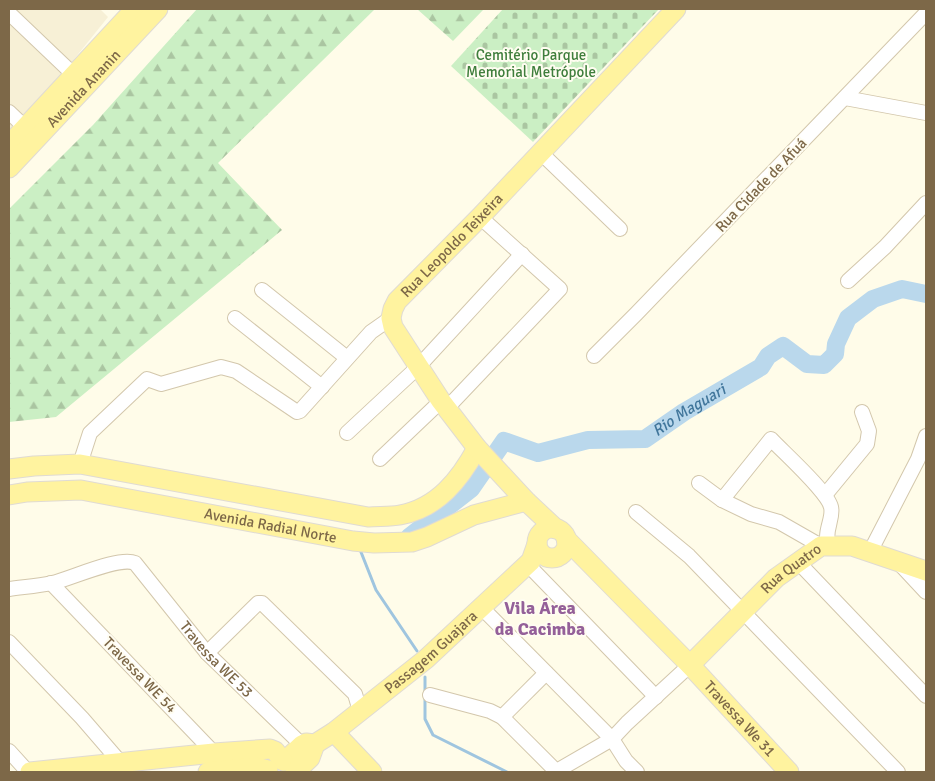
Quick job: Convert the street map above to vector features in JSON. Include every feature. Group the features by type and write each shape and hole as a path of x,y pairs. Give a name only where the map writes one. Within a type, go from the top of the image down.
{"main road":[{"name":"Avenida Ananin","path":"9,168 30,133 74,75 135,9"},
{"name":"Avenida Ananin","path":"9,145 30,133 158,9"},
{"name":"Rua Leopoldo Teixeira","path":"391,318 397,301 480,217 676,9"},
{"path":"391,318 397,335 418,367 444,405 481,450 526,501 690,665"},
{"name":"Avenida Radial Norte","path":"9,469 80,464 368,517 399,516 418,510 438,499 452,486 481,450"},
{"name":"Avenida Radial Norte","path":"9,495 27,492 81,490 353,541 374,543 412,542 474,515 526,501"},
{"path":"526,501 542,546 553,558 561,555 566,547 561,534"},
{"path":"542,546 547,530 561,534"},
{"name":"Passagem Guajara","path":"308,744 334,732 426,658 481,607 526,570 542,546"},
{"name":"Rua Quatro","path":"690,665 776,578 824,546 852,546 924,568"},
{"name":"Travessa We 31","path":"690,665 789,772"},
{"path":"334,732 372,772"},
{"path":"216,771 256,767 282,768 310,758 308,744"},
{"path":"29,772 214,752 270,749 275,751 282,768"}],"street":[{"path":"9,13 74,75"},
{"name":"Rua Cidade de Afuá","path":"594,356 926,13"},
{"path":"845,98 926,113"},
{"path":"9,112 30,133"},
{"path":"541,153 620,229"},
{"path":"848,281 885,247 926,203"},
{"path":"380,459 444,405 560,289 480,217"},
{"path":"347,433 418,367 522,254"},
{"path":"262,290 347,358"},
{"path":"235,318 322,387"},
{"path":"80,464 90,433 147,379 161,384 226,367 236,371 297,412 371,332 391,318"},
{"path":"825,494 867,444 869,432 862,412"},
{"path":"870,552 918,459 926,436"},
{"path":"699,484 722,500 751,514 779,522 824,546 832,508 825,494 771,439 722,500"},
{"path":"636,512 690,556 898,772"},
{"name":"Travessa WE 53","path":"51,583 118,562 130,561 139,566 207,653 308,744"},
{"path":"896,561 926,592"},
{"path":"798,562 926,696"},
{"path":"526,570 656,697"},
{"path":"9,589 51,583"},
{"name":"Travessa WE 54","path":"51,583 214,752 216,771"},
{"path":"207,653 258,602 262,603 353,692 360,711"},
{"path":"481,607 612,740 626,761 637,772"},
{"path":"9,642 82,718 120,762"},
{"path":"430,695 490,711 502,717 556,772 612,740 690,665"},
{"path":"502,717 546,673"},
{"path":"9,751 29,772"}],"shaded area":[{"path":"9,9 100,9 108,17 9,140"}],"green space":[{"path":"197,9 375,9 218,163 282,230 56,417 9,422 9,209 93,125"},
{"path":"417,9 484,9 453,41"},
{"name":"Cemitério Parque Memorial Metrópole","path":"503,9 659,9 533,142 451,66"}],"waterway":[{"name":"Rio Maguari","path":"409,537 471,489 504,441 538,453 588,440 645,439 684,412 761,367 768,356 783,346 807,364 824,365 835,354 836,344 848,318 873,299 902,289 926,294"},
{"path":"359,547 376,590 417,651"},
{"path":"425,677 425,719 433,735 507,772"}],"district":[{"name":"Vila Área da Cacimba","path":"540,618"}]}
